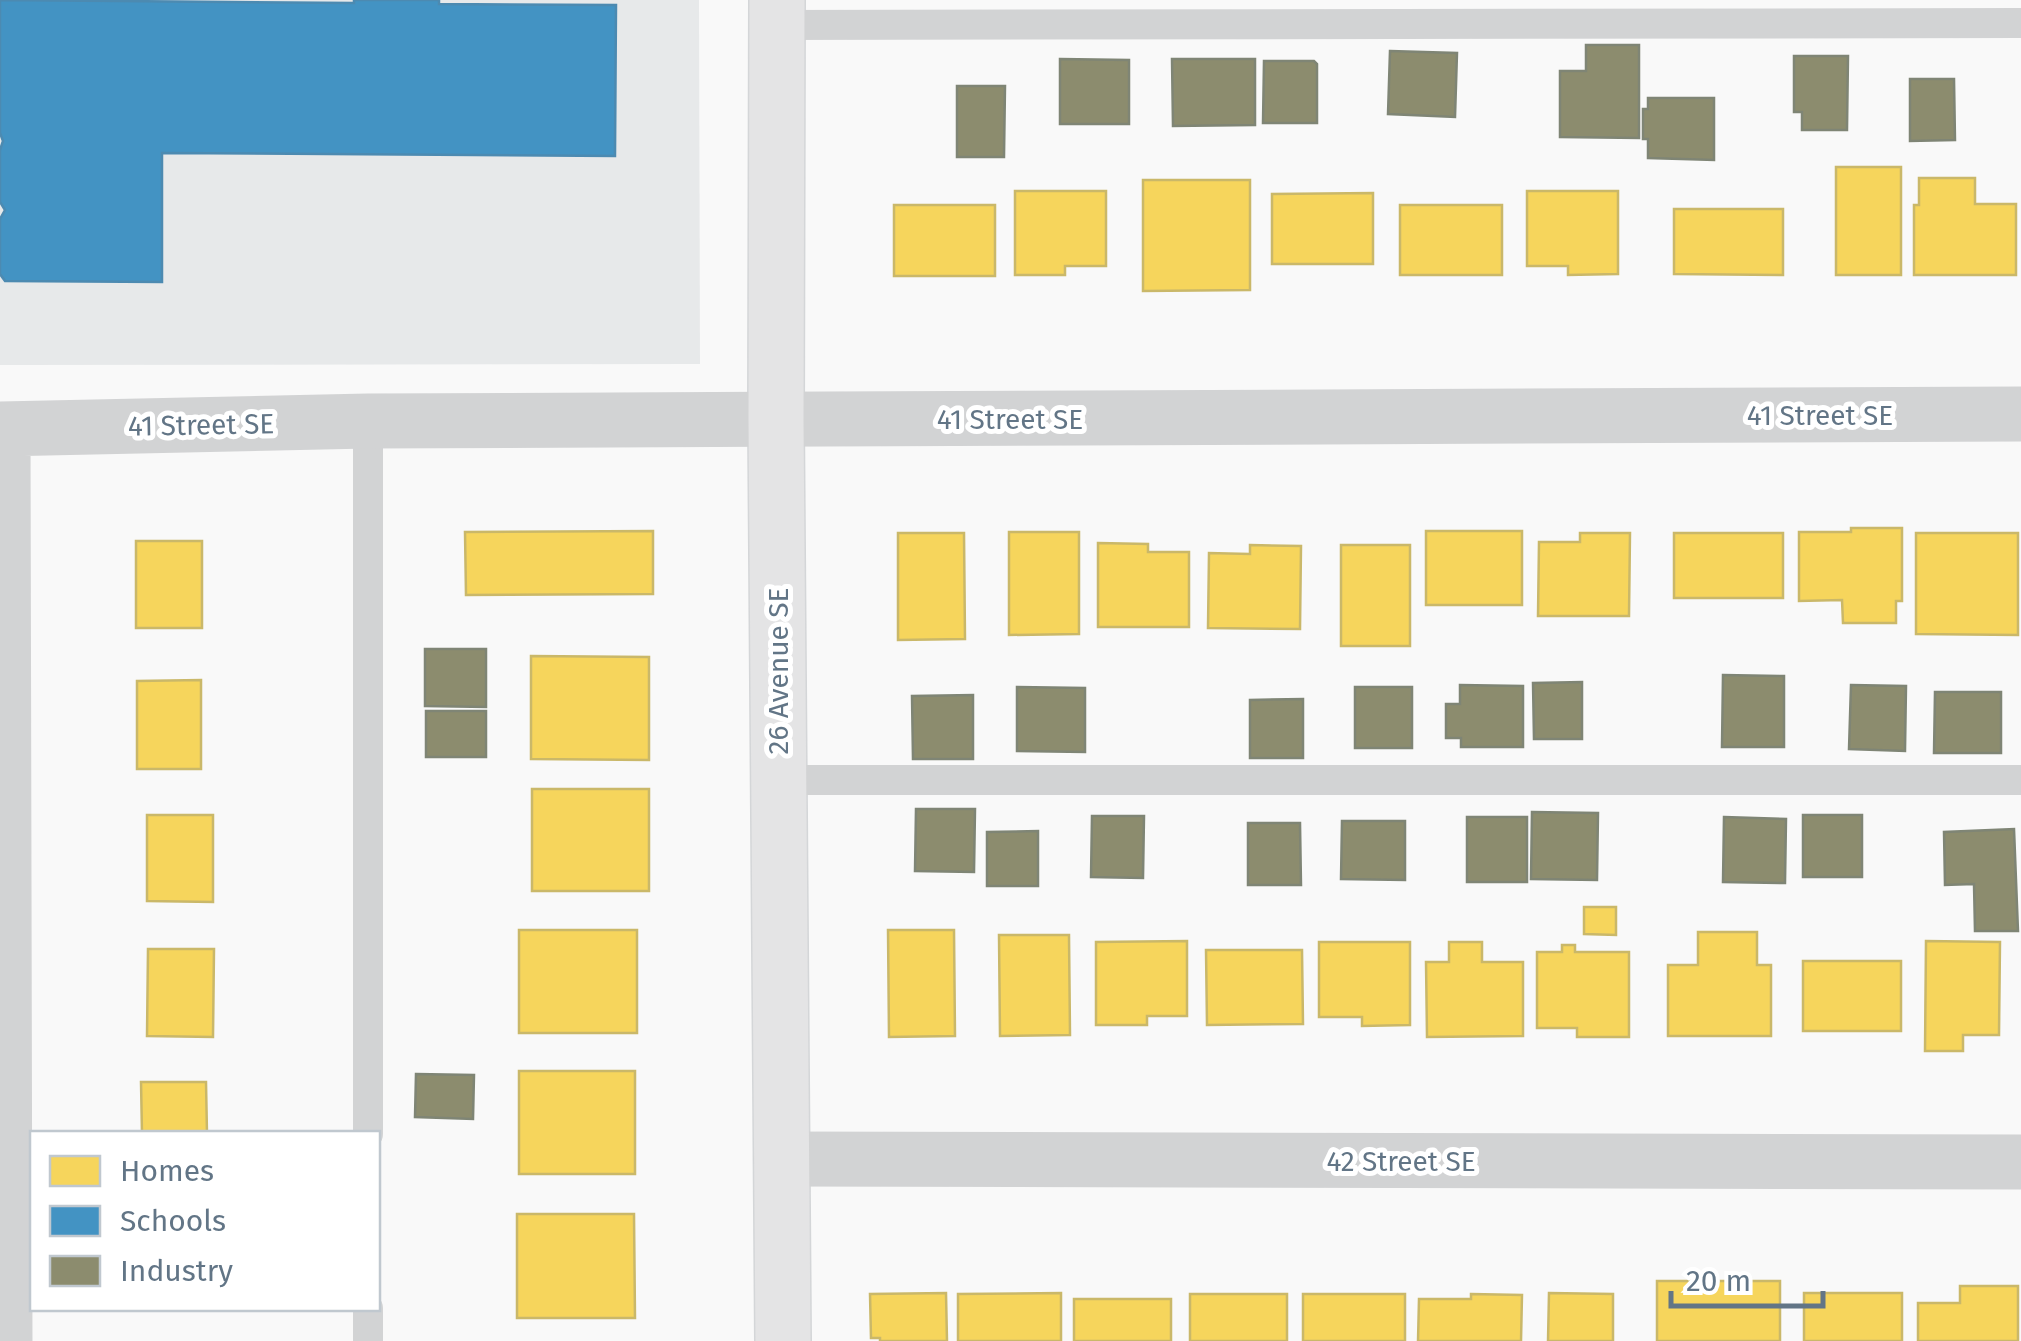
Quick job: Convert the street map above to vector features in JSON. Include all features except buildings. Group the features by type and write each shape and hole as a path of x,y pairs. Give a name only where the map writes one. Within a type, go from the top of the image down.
{"street":[{"name":"26 Avenue SE","path":"777,12 782,1341"},
{"name":"41 Street SE","path":"2,429 368,421 2021,414"},
{"path":"2,429 5,1341"},
{"name":"42 Street SE","path":"782,1160 2021,1162"}],"lane":[{"path":"777,12 2021,23"},
{"path":"368,421 368,1131"},
{"path":"779,780 2021,780"},
{"path":"368,1311 368,1341"}],"shaded area":[{"path":"0,0 699,0 700,364 0,365"}]}
